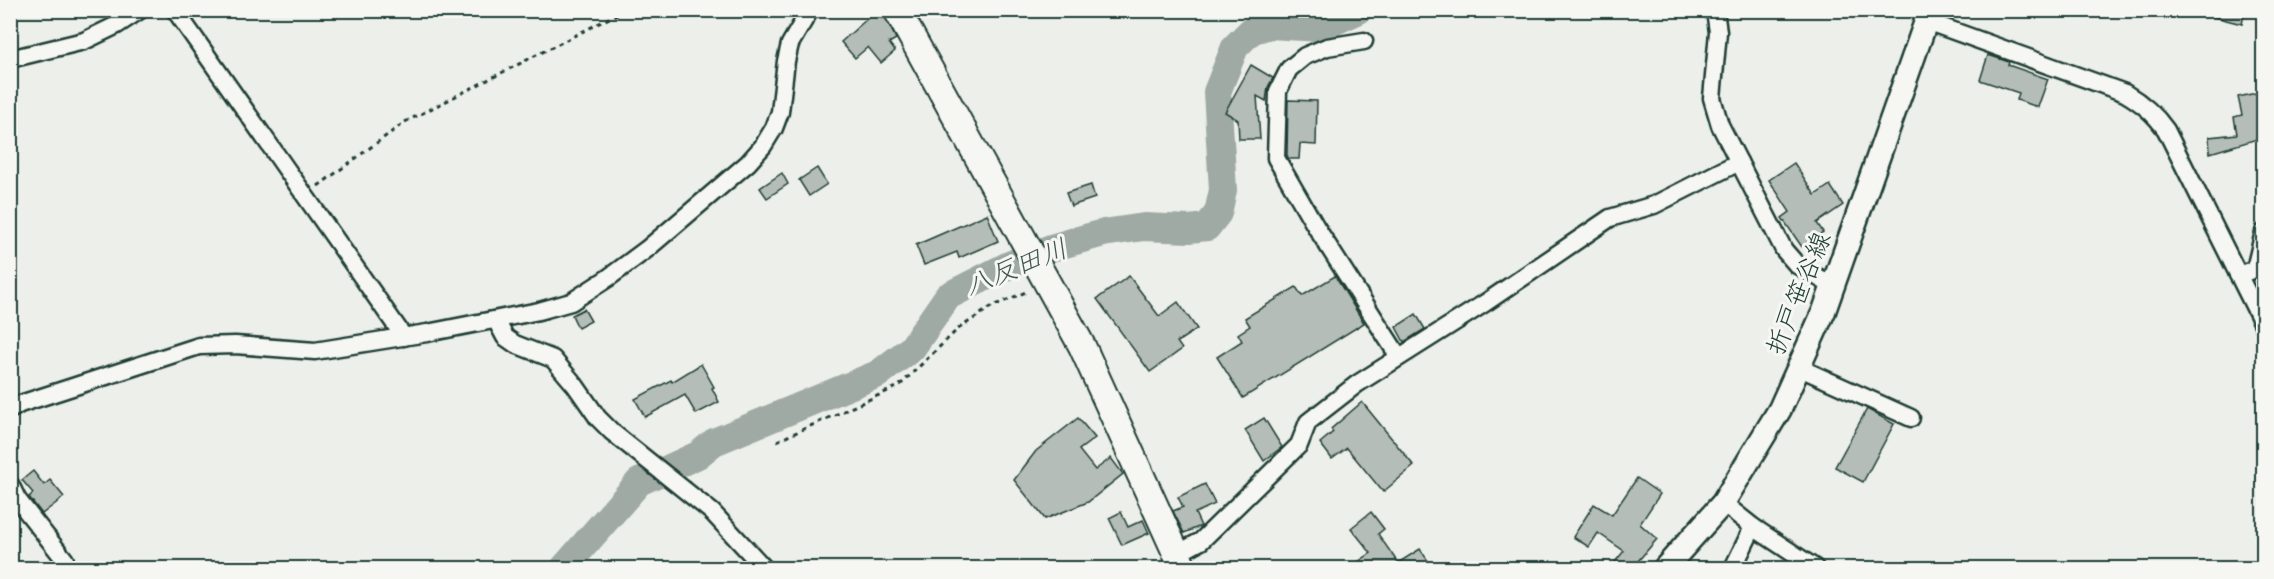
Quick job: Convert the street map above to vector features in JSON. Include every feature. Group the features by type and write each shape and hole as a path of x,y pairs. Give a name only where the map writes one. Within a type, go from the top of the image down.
{"main road":[{"path":"897,10 1082,346 1179,562"},
{"name":"折戸笹谷線","path":"1665,568 1723,503 1780,409 1800,368 1833,286 1928,16"}],"street":[{"path":"10,58 84,41 117,25 140,10"},
{"path":"175,10 404,337"},
{"path":"10,410 20,404 199,346 236,345 315,351 496,320 571,302 609,279 748,163 774,128 780,112 790,45 810,10"},
{"path":"1715,10 1718,32 1712,98 1720,125 1784,250 1797,266 1833,286"},
{"path":"1928,16 2125,93 2157,117 2166,130 2264,327"},
{"path":"1364,41 1327,46 1305,56 1289,69 1278,91 1276,158 1316,227 1399,357"},
{"path":"1179,562 1299,445 1308,422 1357,384 1485,303 1610,218 1654,205 1739,162"},
{"path":"2238,275 2255,269 2264,232"},
{"path":"496,320 506,337 531,352 553,359 598,418 612,432 712,512 764,568"},
{"path":"1800,368 1911,418"},
{"path":"10,484 17,499 65,560 59,568"},
{"path":"1723,503 1753,527 1815,568"},
{"path":"1733,568 1753,527"}],"path":[{"path":"305,196 405,122 625,10"},
{"path":"777,441 899,386 958,329 1042,274"}],"building":[{"path":"877,10 882,10 896,39 889,43 895,51 881,63 868,47 855,58 841,42"},
{"path":"2206,10 2245,10 2242,24 2206,15"},
{"path":"1988,55 2009,62 2008,65 2048,79 2038,107 2017,100 2019,93 1980,80"},
{"path":"1251,65 1273,78 1268,87 1266,101 1257,96 1260,139 1239,139 1238,120 1225,112"},
{"path":"2261,92 2264,104 2264,137 2210,153 2209,137 2237,134 2234,117 2242,115 2238,97"},
{"path":"1288,100 1317,101 1316,145 1300,144 1299,159 1289,159 1287,155"},
{"path":"1794,163 1815,195 1830,185 1843,205 1817,223 1823,232 1802,247 1782,218 1790,212 1769,180"},
{"path":"817,168 827,184 809,196 799,180"},
{"path":"782,173 788,184 767,198 760,188"},
{"path":"1091,185 1095,198 1071,206 1066,193"},
{"path":"987,214 998,241 959,258 957,252 924,265 916,245"},
{"path":"1129,276 1159,316 1178,302 1197,329 1177,342 1182,349 1150,372 1097,299"},
{"path":"1335,276 1364,323 1243,398 1217,357 1242,341 1238,334 1250,326 1245,318 1296,287 1302,296"},
{"path":"584,309 591,321 578,328 572,315"},
{"path":"1416,314 1425,329 1404,342 1396,327"},
{"path":"701,364 714,387 712,388 719,402 696,414 685,395 645,417 635,399 671,380 672,382"},
{"path":"1362,402 1414,466 1383,492 1347,448 1332,459 1320,443 1333,432 1331,429"},
{"path":"1867,409 1894,424 1863,482 1835,467"},
{"path":"1078,418 1095,438 1079,450 1095,470 1111,458 1123,474 1088,502 1045,519 1014,480 1036,451"},
{"path":"1264,418 1282,447 1264,461 1245,430"},
{"path":"33,471 44,485 50,480 64,497 42,514 29,497 33,493 22,480"},
{"path":"1637,478 1660,494 1640,524 1657,539 1632,568 1610,568 1624,551 1598,533 1589,547 1573,537 1594,504 1612,515"},
{"path":"1205,484 1215,504 1195,513 1201,526 1184,533 1173,511 1183,507 1178,497"},
{"path":"1121,512 1128,527 1143,520 1149,533 1122,545 1109,518"},
{"path":"1371,512 1384,529 1378,534 1398,563 1420,549 1433,568 1349,568 1371,553 1351,528"}],"waterway":[{"name":"八反田川","path":"564,568 639,482 698,455 714,442 878,374 912,348 948,296 1009,265 1051,248 1103,233 1144,227 1189,229 1207,227 1218,213 1223,190 1217,92 1235,47 1251,31 1270,25 1320,28 1359,10"}]}
